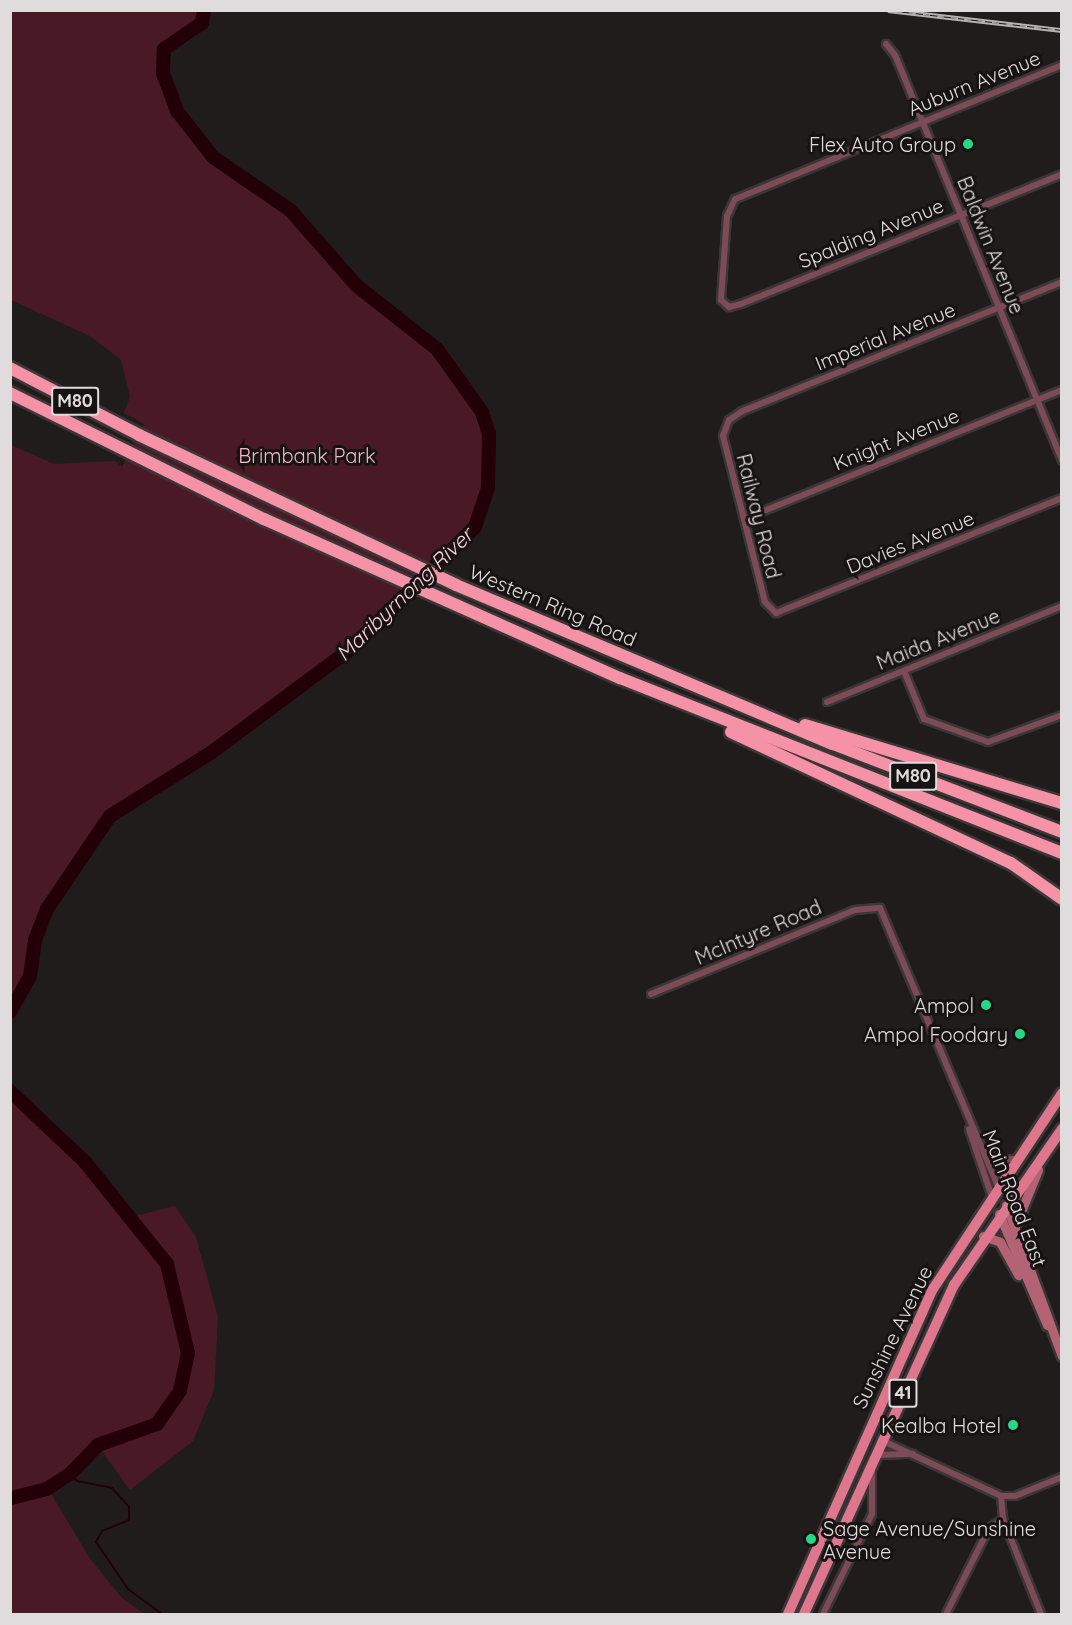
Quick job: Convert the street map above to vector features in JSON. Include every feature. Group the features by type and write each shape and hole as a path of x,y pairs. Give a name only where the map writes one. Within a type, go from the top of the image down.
{"highway":[{"name":"Western Ring Road","path":"10,368 139,435 456,585 766,715 1062,832"},
{"name":"Western Ring Road","path":"10,393 129,454 620,678 661,703 773,744"},
{"path":"766,715 1062,803"},
{"path":"773,744 1011,863 1062,899"},
{"name":"M80","path":"773,744 1062,853"}],"main road":[{"name":"Sunshine Avenue","path":"788,1614 839,1502 913,1328 952,1255 1062,1093"},
{"name":"Sunshine Avenue","path":"804,1614 935,1322 983,1236 1062,1129"},
{"path":"1015,1227 1046,1151"},
{"name":"Main Road East","path":"998,1186 1061,1355"},
{"name":"Main Road East","path":"992,1197 1035,1302 1061,1355"},
{"path":"983,1236 1000,1242 1035,1302"},
{"path":"839,1502 868,1444 881,1440"}],"street":[{"name":"Baldwin Avenue","path":"886,44 923,121 1062,461"},
{"name":"Auburn Avenue","path":"726,306 720,288 732,201 1062,65"},
{"name":"Spalding Avenue","path":"726,306 741,304 1062,174"},
{"name":"Imperial Avenue","path":"725,427 741,412 1062,282"},
{"name":"Knight Avenue","path":"744,519 1062,390"},
{"name":"Railway Road","path":"725,427 723,440 771,611"},
{"name":"Davies Avenue","path":"771,611 787,610 1062,498"},
{"name":"Maida Avenue","path":"827,702 1062,606"},
{"path":"904,671 924,719 988,742 1062,715"},
{"name":"McIntyre Road","path":"651,994 859,909 880,908"},
{"name":"Main Road East","path":"880,908 967,1120 992,1197"},
{"name":"Main Road East","path":"967,1120 983,1149 998,1186"},
{"name":"Main Road East","path":"983,1149 998,1159 1017,1159"},
{"path":"889,1424 898,1446"},
{"path":"881,1440 1001,1496 1015,1496 1062,1477"},
{"path":"823,1614 874,1508 873,1458 917,1455"},
{"path":"1001,1496 1003,1520 1041,1614"},
{"path":"946,1614 989,1528 1003,1520"}],"green space":[{"name":"Brimbank Park","path":"11,11 204,11 202,23 164,49 163,73 177,111 213,157 290,210 356,285 437,349 482,412 489,434 490,459 488,488 475,527 409,587 376,625 212,752 110,816 47,909 35,940 30,976 11,1012 11,445 54,464 115,461 122,467 144,424 124,413 130,397 121,360 90,336 11,300"},
{"path":"10,1091 85,1162 127,1218 175,1206 196,1237 218,1317 214,1390 193,1441 130,1490 98,1446 70,1474 48,1489 91,1560 122,1598 144,1614 11,1614"}],"waterway":[{"name":"Maribyrnong River","path":"10,1012 30,976 35,940 47,909 110,816 212,752 348,651 475,527 488,488 489,434 482,412 437,349 356,285 290,210 213,157 177,111 163,73 164,49 202,23 204,10"},
{"name":"Maribyrnong River","path":"10,1091 85,1162 167,1264 188,1353 180,1391 157,1424 98,1445 70,1474 47,1489 10,1498"},
{"path":"70,1474 77,1481 112,1488 129,1507 129,1520 102,1531 96,1542 128,1589 162,1614"}],"railway":[{"path":"888,10 1062,30"}],"place":[{"name":"Flex Auto Group","path":"968,144"},
{"name":"Ampol","path":"986,1005"},
{"name":"Ampol Foodary","path":"1020,1034"},
{"name":"Kealba Hotel","path":"1013,1425"},
{"name":"Sage Avenue/Sunshine Avenue","path":"811,1539"}]}
